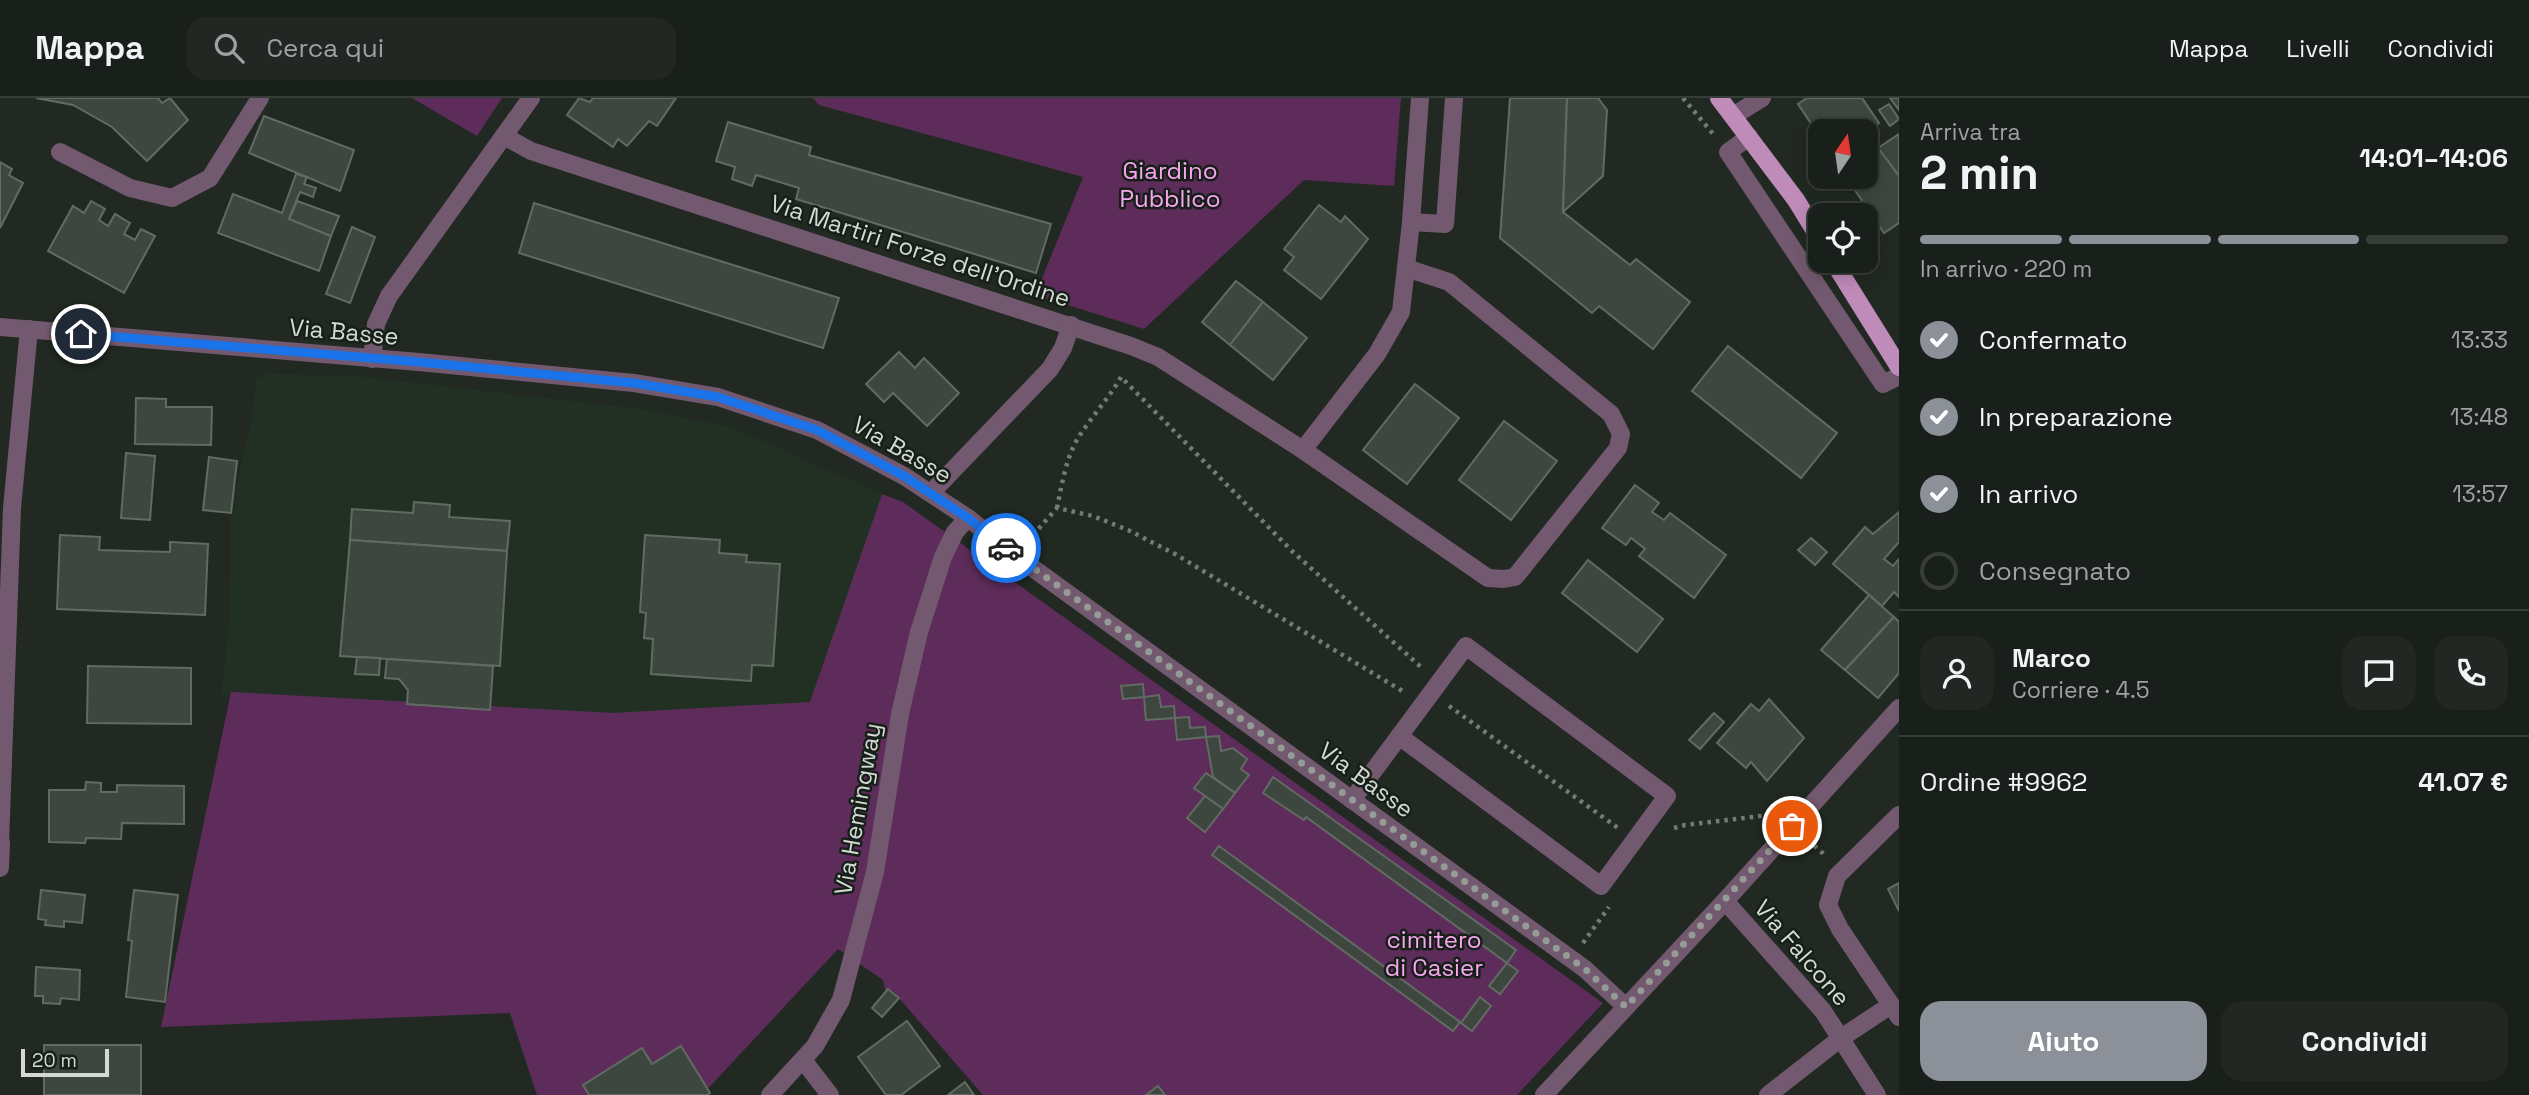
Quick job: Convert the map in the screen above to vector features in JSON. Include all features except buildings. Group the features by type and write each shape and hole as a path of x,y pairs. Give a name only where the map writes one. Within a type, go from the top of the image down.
{"main road":[{"path":"1719,98 1808,220"},
{"path":"1840,273 1899,367"}],"street":[{"path":"60,152 130,188 172,198 210,178 260,98"},
{"path":"372,359 376,324 389,296 531,98"},
{"path":"1303,450 1377,354 1401,312 1420,98"},
{"path":"1411,222 1445,224 1454,98"},
{"path":"1733,116 1762,98"},
{"name":"Via Martiri Forze dell'Ordine","path":"505,136 531,151 1116,340 1158,358 1303,450 1488,578 1515,577 1618,448 1622,434 1611,414 1449,282 1406,268"},
{"path":"1749,137 1728,152 1883,384 1899,376"},
{"path":"931,493 1050,369 1063,348 1070,325"},
{"name":"Via Basse","path":"0,327 634,383 718,397 817,430 904,476 968,518 1019,558 1585,969 1626,1007"},
{"path":"0,868 6,509 29,329"},
{"name":"Via Hemingway","path":"770,1095 816,1046 841,1000 875,872 900,714 919,632 943,556 955,533 968,518"},
{"path":"1352,800 1399,736 1466,646 1667,796 1601,886 1399,736"},
{"path":"1544,1095 1725,901 1899,708"},
{"name":"Via Falcone","path":"1768,1095 1841,1038 1895,1011 1840,929 1828,905 1837,876 1899,815"},
{"name":"Via Falcone","path":"1725,901 1823,1011 1877,1095"},
{"path":"803,1060 830,1095"}],"path":[{"path":"1683,98 1728,152"},
{"path":"1033,535 1057,509 1062,481 1079,437 1111,395 1121,377 1293,552 1426,671"},
{"path":"1057,509 1093,516 1175,554 1405,692"},
{"path":"1448,705 1624,832"},
{"path":"1669,830 1685,825 1764,818 1777,812"},
{"path":"1580,948 1611,905"}],"shaded area":[{"path":"261,373 363,377 640,409 731,427 882,494 877,510 875,747 231,696 229,702 228,696 221,697 229,624 231,510 252,416 256,379 260,379"}],"green space":[{"path":"412,98 502,98 477,136"},
{"name":"Giardino Pubblico","path":"813,98 1401,98 1394,186 1304,180 1144,329 1033,294 1043,276 1083,177 819,105"},
{"name":"cimitero di Casier","path":"882,494 903,502 1603,1003 1517,1095 983,1095 892,990 886,995 883,980 838,949 702,1095 537,1095 510,1013 161,1027 231,692 613,713 810,702"}],"way so far":[{"path":"1006,548 1585,969 1626,1007 1792,826"}],"route":[{"path":"81,334 634,383 718,397 817,430 904,476 968,518 1006,548"}]}
